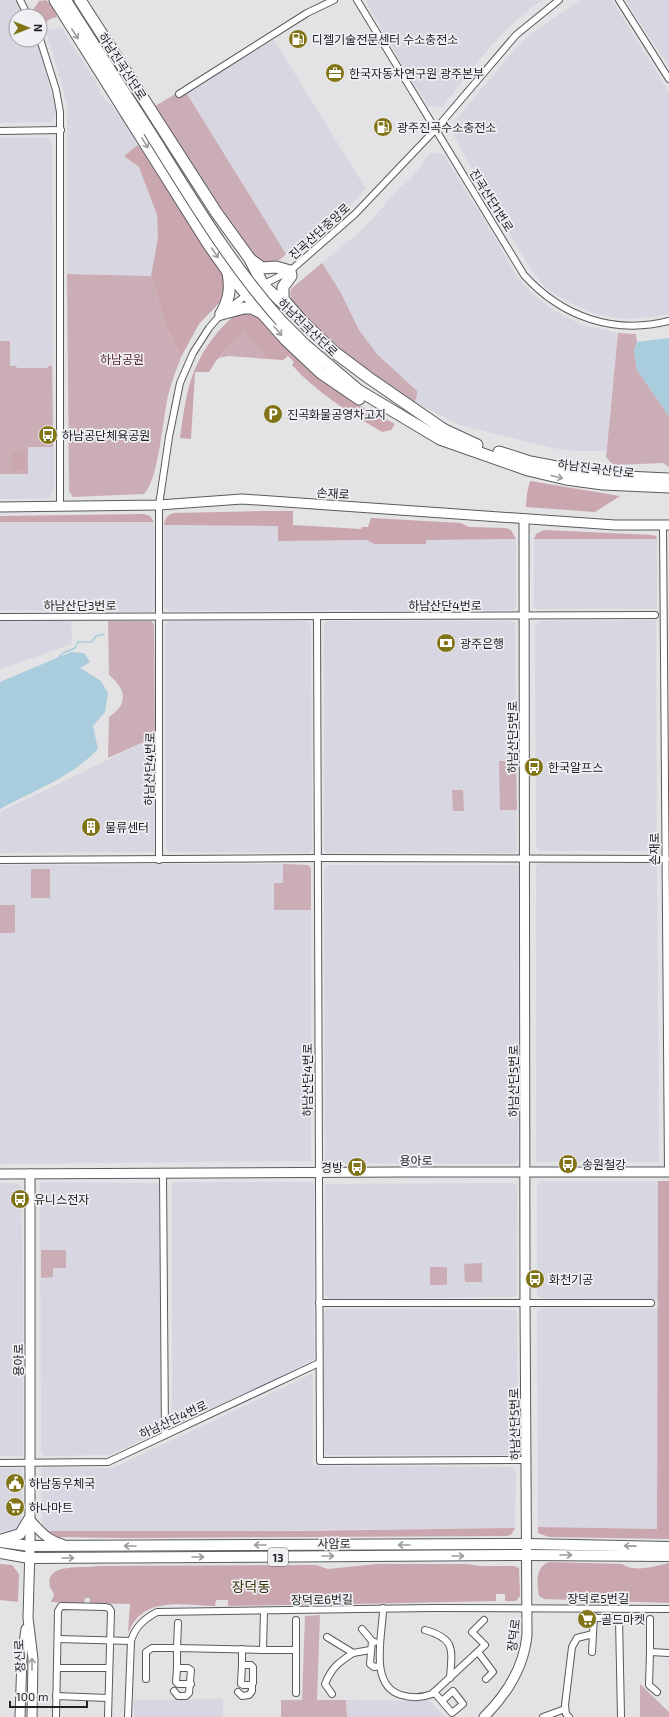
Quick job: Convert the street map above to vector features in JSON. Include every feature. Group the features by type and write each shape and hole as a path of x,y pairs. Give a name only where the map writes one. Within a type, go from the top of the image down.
{"highway":[{"path":"55,0 228,272 246,295 286,340 321,373 362,400 430,437 442,434"},
{"name":"하남진곡산단로","path":"65,0 152,129"},
{"name":"하남진곡산단로","path":"73,0 152,129 200,213 246,278 286,315 305,345 358,390 442,434 528,470 566,479 603,484 669,487"},
{"path":"80,0 216,212 250,259 263,284 286,315 442,434"},
{"path":"250,259 262,268 276,267 290,271 290,276 284,283 282,291 286,315"},
{"path":"221,314 227,303 230,290 228,272"},
{"path":"221,314 244,308 252,308 262,313"},
{"name":"하남진곡산단로","path":"442,434 530,462 604,476 669,479"}],"main road":[{"path":"0,1541 20,1534 29,1519"},
{"name":"사암로","path":"0,1541 30,1546 527,1544 669,1547"},
{"name":"사암로","path":"0,1553 29,1558 527,1555 669,1556"}],"street":[{"path":"179,94 307,13 334,0"},
{"name":"진곡산단1번로","path":"357,0 524,274 538,290 562,306 584,317 605,323 641,326 669,321"},
{"name":"진곡산단중앙로","path":"160,505 169,437 180,383 193,353 209,328 221,314 246,295 263,284 290,271 355,214 435,130 516,35 560,0"},
{"path":"618,0 669,79"},
{"path":"43,48 56,90 60,112 61,130 60,507"},
{"path":"0,131 61,130"},
{"name":"손재로","path":"0,507 160,505 242,499 615,525 666,526 668,1172"},
{"name":"하남산단4번로","path":"159,860 160,505"},
{"name":"하남산단5번로","path":"524,519 525,1303 527,1544"},
{"path":"525,616 655,615"},
{"name":"하남산단4번로","path":"159,616 525,616"},
{"name":"하남산단3번로","path":"0,617 159,616"},
{"name":"하남산단4번로","path":"317,616 320,1460 527,1460"},
{"path":"0,860 318,858 666,859"},
{"name":"용아로","path":"0,1174 668,1172"},
{"path":"163,1173 166,1435"},
{"name":"용아로","path":"30,1174 30,1546"},
{"path":"319,1303 651,1303"},
{"name":"하남산단4번로","path":"30,1464 108,1462 319,1363"},
{"path":"0,1463 30,1464"},
{"path":"29,1519 51,1541 68,1546"},
{"name":"장덕로","path":"484,1717 505,1693 515,1676 521,1662 527,1639 527,1544"},
{"name":"장신로","path":"20,1717 22,1658 28,1618 30,1546"},
{"path":"56,1717 58,1611 61,1606 109,1608 111,1611 108,1717"},
{"path":"383,1608 380,1666 383,1680 394,1692 405,1696 425,1696 434,1692 478,1652 485,1645 472,1632 484,1620"},
{"name":"장덕로6번길","path":"131,1641 136,1629 142,1621 156,1612 383,1608 528,1608"},
{"name":"장덕로5번길","path":"528,1608 669,1609"},
{"path":"592,1652 594,1608"},
{"path":"263,1650 264,1611"},
{"name":"장신로","path":"28,1618 33,1659 32,1717"},
{"path":"594,1618 619,1618 621,1717"},
{"path":"650,1619 649,1685 657,1692"},
{"path":"296,1620 296,1693"},
{"path":"178,1623 176,1682 178,1684 190,1684"},
{"path":"362,1629 372,1641 381,1642"},
{"path":"425,1630 445,1638 451,1647 450,1678"},
{"path":"569,1717 566,1714 565,1709 567,1674 572,1647 577,1638 593,1634"},
{"path":"327,1637 353,1653"},
{"path":"58,1639 131,1641 128,1717"},
{"path":"372,1641 370,1650 370,1664 374,1667 380,1666"},
{"path":"146,1679 146,1652 149,1649 296,1650"},
{"path":"242,1649 242,1685 252,1685"},
{"path":"332,1694 325,1684 328,1676 336,1664 353,1653 370,1650"},
{"path":"478,1652 493,1672 486,1679"},
{"path":"650,1652 669,1653"},
{"path":"238,1692 242,1696 249,1695 252,1691 253,1667 251,1665 242,1665"},
{"path":"57,1668 109,1668"},
{"path":"174,1691 178,1696 186,1696 189,1693 191,1670 188,1668 177,1668"},
{"path":"434,1692 442,1701"},
{"path":"56,1696 108,1698"},
{"path":"543,1717 565,1709"}],"shaded area":[{"path":"0,0 16,0 20,8 8,8 8,48 39,48 57,114 51,122 0,123"},
{"path":"46,0 52,6 57,17 48,21 48,8 34,8 39,1"},
{"path":"367,0 543,0 509,27 483,55 442,107 428,106 366,2"},
{"path":"580,0 612,0 669,92 669,314 629,319 596,314 566,301 546,288 535,275 503,225 497,210 474,173 453,134 452,127 456,120 502,64 525,39"},
{"path":"626,0 669,0 669,67 643,28"},
{"path":"59,28 62,29 95,80 101,95 120,115 138,145 124,156 139,167 157,215 158,238 151,276 67,274 67,103 48,38 48,31"},
{"path":"274,40 366,189 326,230 301,249 286,254 186,92"},
{"path":"0,138 48,138 52,143 54,487 50,497 46,499 0,499"},
{"path":"138,145 227,282 223,299 199,324 181,357 165,324 151,276 158,238 157,215 139,167 124,156"},
{"path":"430,153 443,154 489,228 517,277 534,295 551,309 582,325 618,333 606,451 577,451 552,448 459,425 415,402 417,391 377,354 359,330 341,293 322,263 356,235 374,217 400,187 411,179"},
{"path":"242,311 253,313 332,386 359,405 395,424 391,430 382,432 334,402 312,385 292,365 294,362 288,356 283,360 268,359 244,329 216,361 209,372 195,372 191,439 180,438 190,382 200,358 220,330 232,318"},
{"path":"25,451 25,470 12,470 12,452"},
{"path":"530,481 620,496 595,512 526,507"},
{"path":"293,511 293,525 361,529 362,527 368,527 371,518 461,523 469,527 506,528 511,530 516,539 426,540 426,544 374,544 367,540 278,541 278,526 164,525 167,517 174,513"},
{"path":"144,514 150,516 154,522 0,522 0,516"},
{"path":"0,522 154,522 155,608 151,612 0,610"},
{"path":"164,525 278,526 278,541 367,540 374,544 426,544 426,540 516,539 516,607 513,610 169,611 164,607"},
{"path":"544,530 652,535 656,536 657,539 534,539 536,534"},
{"path":"534,539 657,539 657,609 537,609 534,607"},
{"path":"0,620 71,620 72,644 0,669"},
{"path":"656,620 657,851 539,851 536,847 535,626 540,621"},
{"path":"169,621 306,621 309,623 311,628 312,849 309,853 170,852 166,847 165,625"},
{"path":"327,621 512,621 515,623 517,850 514,853 327,853 324,849 324,624"},
{"path":"155,737 154,852 0,853 0,812"},
{"path":"657,862 659,1162 538,1162 536,1160 536,867 539,863"},
{"path":"0,865 308,865 311,868 311,1161 0,1164"},
{"path":"329,865 518,865 518,1161 515,1164 328,1163 325,1161 324,869"},
{"path":"541,1181 658,1181 658,1299 541,1298 537,1295 537,1186"},
{"path":"658,1181 669,1181 669,1539 549,1537 538,1533 538,1527 657,1529"},
{"path":"42,1182 157,1183 159,1185 162,1431 109,1455 44,1456 41,1453 40,1185"},
{"path":"174,1182 310,1182 314,1185 314,1359 251,1391 176,1425 172,1420 172,1184"},
{"path":"0,1183 18,1183 21,1187 23,1456 0,1456"},
{"name":"화천기공","path":"513,1183 517,1186 517,1293 514,1297 329,1299 325,1295 325,1187 327,1184"},
{"path":"541,1308 658,1309 657,1529 538,1527 537,1312"},
{"path":"327,1309 515,1310 517,1312 518,1451 515,1455 327,1455 324,1451 324,1312"},
{"path":"312,1374 313,1466 512,1467 516,1471 515,1528 120,1532 47,1531 42,1525 41,1469 43,1467 113,1468"},
{"path":"0,1468 20,1468 22,1470 21,1524 5,1533 0,1532"},
{"path":"515,1528 511,1535 506,1536 122,1538 58,1537 47,1531 300,1531"},
{"path":"549,1562 622,1564 633,1568 651,1567 669,1563 669,1603 544,1599 539,1596 538,1576 544,1564"},
{"path":"0,1564 12,1565 19,1574 18,1602 0,1600"},
{"path":"377,1564 467,1564 480,1566 514,1566 519,1568 520,1596 516,1601 505,1601 505,1594 496,1594 496,1601 353,1604 352,1598 341,1598 341,1604 228,1606 228,1600 216,1600 215,1606 177,1604 164,1605 143,1613 134,1622 128,1634 130,1604 90,1603 90,1598 85,1598 84,1603 51,1602 54,1593 50,1587 50,1579 58,1570 66,1568 98,1566 316,1565 328,1569"},
{"path":"223,1699 223,1717 134,1717 134,1700"},
{"path":"346,1700 430,1701 445,1717 347,1717"}],"green space":[{"path":"184,89 286,254 277,261 271,263 259,263 228,224 155,106"},
{"path":"322,263 341,293 359,330 377,354 417,391 414,404 352,361 317,329 292,303 290,293 292,288"},
{"name":"하남공원","path":"67,274 151,276 165,324 181,357 169,392 157,462 149,487 144,494 73,497 69,491"},
{"path":"244,328 268,359 228,356 219,358"},
{"path":"618,333 636,334 637,342 634,350 637,370 669,416 669,467 663,463 615,465 606,457"},
{"path":"0,341 10,341 10,366 16,366 17,368 48,368 48,366 52,366 53,447 28,447 28,474 0,474"},
{"path":"108,621 151,621 154,624 155,737 108,758 109,717 120,707 123,696 122,691 115,680 109,675"},
{"path":"499,761 516,761 517,810 500,810"},
{"path":"452,790 463,790 464,811 453,811"},
{"path":"283,864 308,865 311,868 311,910 274,910 274,883 283,883"},
{"path":"31,869 50,869 50,898 31,898"},
{"path":"0,905 15,905 15,933 0,933"},
{"path":"41,1250 66,1250 66,1268 53,1268 53,1277 41,1278"},
{"path":"482,1263 482,1282 465,1282 464,1264"},
{"path":"430,1267 447,1267 447,1285 430,1285"},
{"path":"320,1615 317,1700 346,1700 347,1717 281,1717 281,1700 302,1700 305,1616"},
{"path":"640,1684 669,1712 669,1717 640,1717"}],"water":[{"path":"669,338 669,416 637,370 634,350 637,342"},
{"path":"71,652 84,653 90,662 80,668 101,681 108,693 105,712 93,726 98,749 88,759 64,776 0,809 0,682"}],"waterway":[{"path":"58,658 63,653 75,648 78,642 92,642 96,636 104,634"}],"place":[{"name":"디젤기술전문센터 수소충전소","path":"298,39"},
{"name":"한국자동차연구원 광주본부","path":"335,73"},
{"name":"광주진곡수소충전소","path":"383,127"},
{"name":"진곡화물공영차고지","path":"273,414"},
{"name":"하남공단체육공원","path":"48,435"},
{"name":"광주은행","path":"446,643"},
{"name":"한국알프스","path":"534,767"},
{"name":"물류센터","path":"91,827"},
{"name":"송원철강","path":"568,1164"},
{"name":"경방","path":"357,1167"},
{"name":"유니스전자","path":"20,1199"},
{"name":"화천기공","path":"535,1279"},
{"name":"하남동우체국","path":"15,1483"},
{"name":"하나마트","path":"15,1507"},
{"name":"골드마켓","path":"587,1619"}],"district":[{"name":"장덕동","path":"251,1586"}]}
